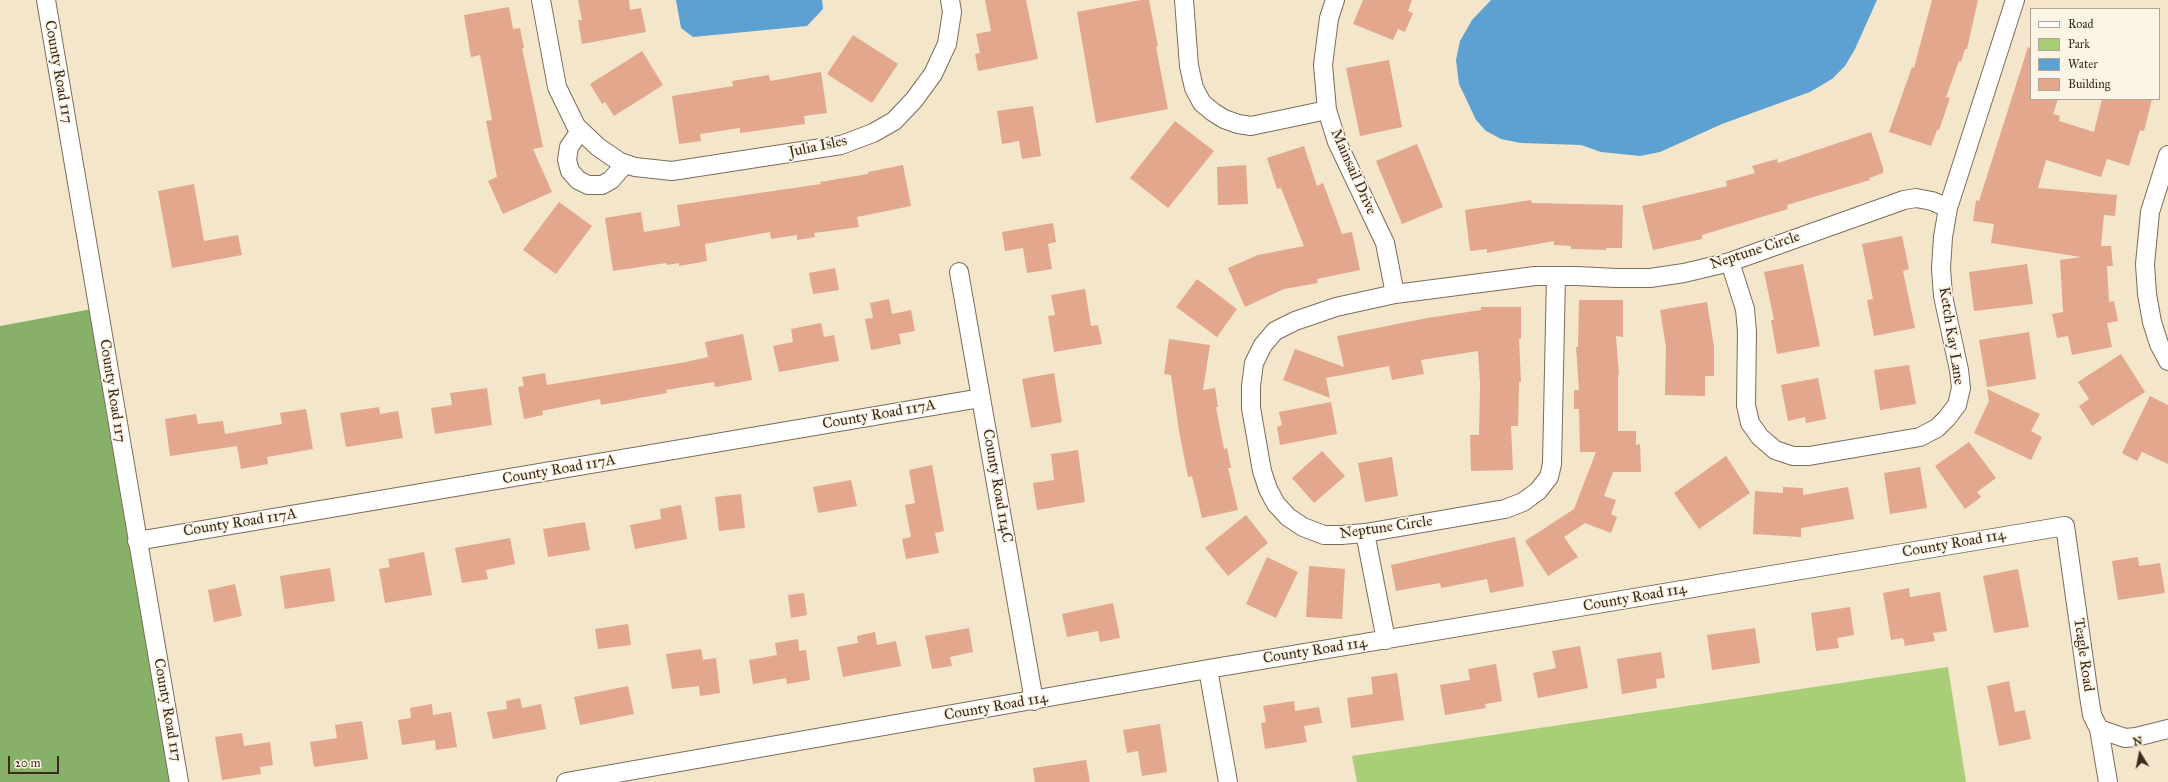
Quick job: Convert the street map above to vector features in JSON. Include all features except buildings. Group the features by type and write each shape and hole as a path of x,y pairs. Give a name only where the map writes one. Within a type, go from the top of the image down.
{"street":[{"name":"County Road 117","path":"46,0 179,782"},
{"name":"Julia Isles","path":"541,0 557,87 570,116 580,130 603,151 626,164 672,172 841,145 873,132 894,120 914,100 933,74 947,44 952,12 950,0"},
{"path":"1184,0 1189,66 1194,88 1202,103 1213,112 1224,119 1238,124 1251,126 1327,110"},
{"name":"Mainsail Drive","path":"1335,0 1329,18 1323,65 1327,110 1337,142 1385,243 1395,294"},
{"name":"Ketch Kay Lane","path":"1730,262 1745,310 1747,332 1746,405 1750,423 1760,437 1775,450 1793,456 1809,456 1920,437 1937,428 1957,405 1961,388 1959,370 1943,296 1941,268 1943,237 1948,208 2015,0"},
{"path":"580,130 569,147 567,160 570,171 578,180 588,185 602,185 611,180 626,164"},
{"path":"2168,155 2150,212 2145,264 2147,294 2152,322 2158,344 2168,361"},
{"name":"Neptune Circle","path":"1556,276 1552,464 1549,477 1533,494 1523,502 1505,509 1366,534 1324,535 1303,527 1288,517 1276,504 1268,489 1262,471 1251,408 1251,386 1254,363 1263,345 1275,331 1295,321 1336,307 1395,294 1535,276 1556,276 1650,278 1684,273 1730,262 1904,200 1916,198 1932,201 1948,208"},
{"name":"County Road 114C","path":"959,272 1034,700"},
{"name":"County Road 117A","path":"137,541 981,398"},
{"name":"County Road 114","path":"566,782 1208,669 2065,526"},
{"name":"Teagle Road","path":"2065,526 2092,714 2100,729 2108,782"},
{"path":"1366,534 1386,640"},
{"path":"1208,669 1228,782"},
{"path":"2100,729 2125,738 2136,737 2168,729"}],"green space":[{"path":"92,309 174,782 0,782 0,326"},
{"path":"1948,667 1966,782 1357,782 1352,756"}],"water":[{"path":"676,0 822,0 823,9 807,26 693,37 681,28"},
{"path":"1491,0 1877,0 1855,49 1845,66 1832,79 1810,92 1722,124 1660,152 1640,156 1601,152 1581,145 1521,143 1501,139 1486,131 1476,120 1459,84 1456,60 1460,41 1472,20"}]}
